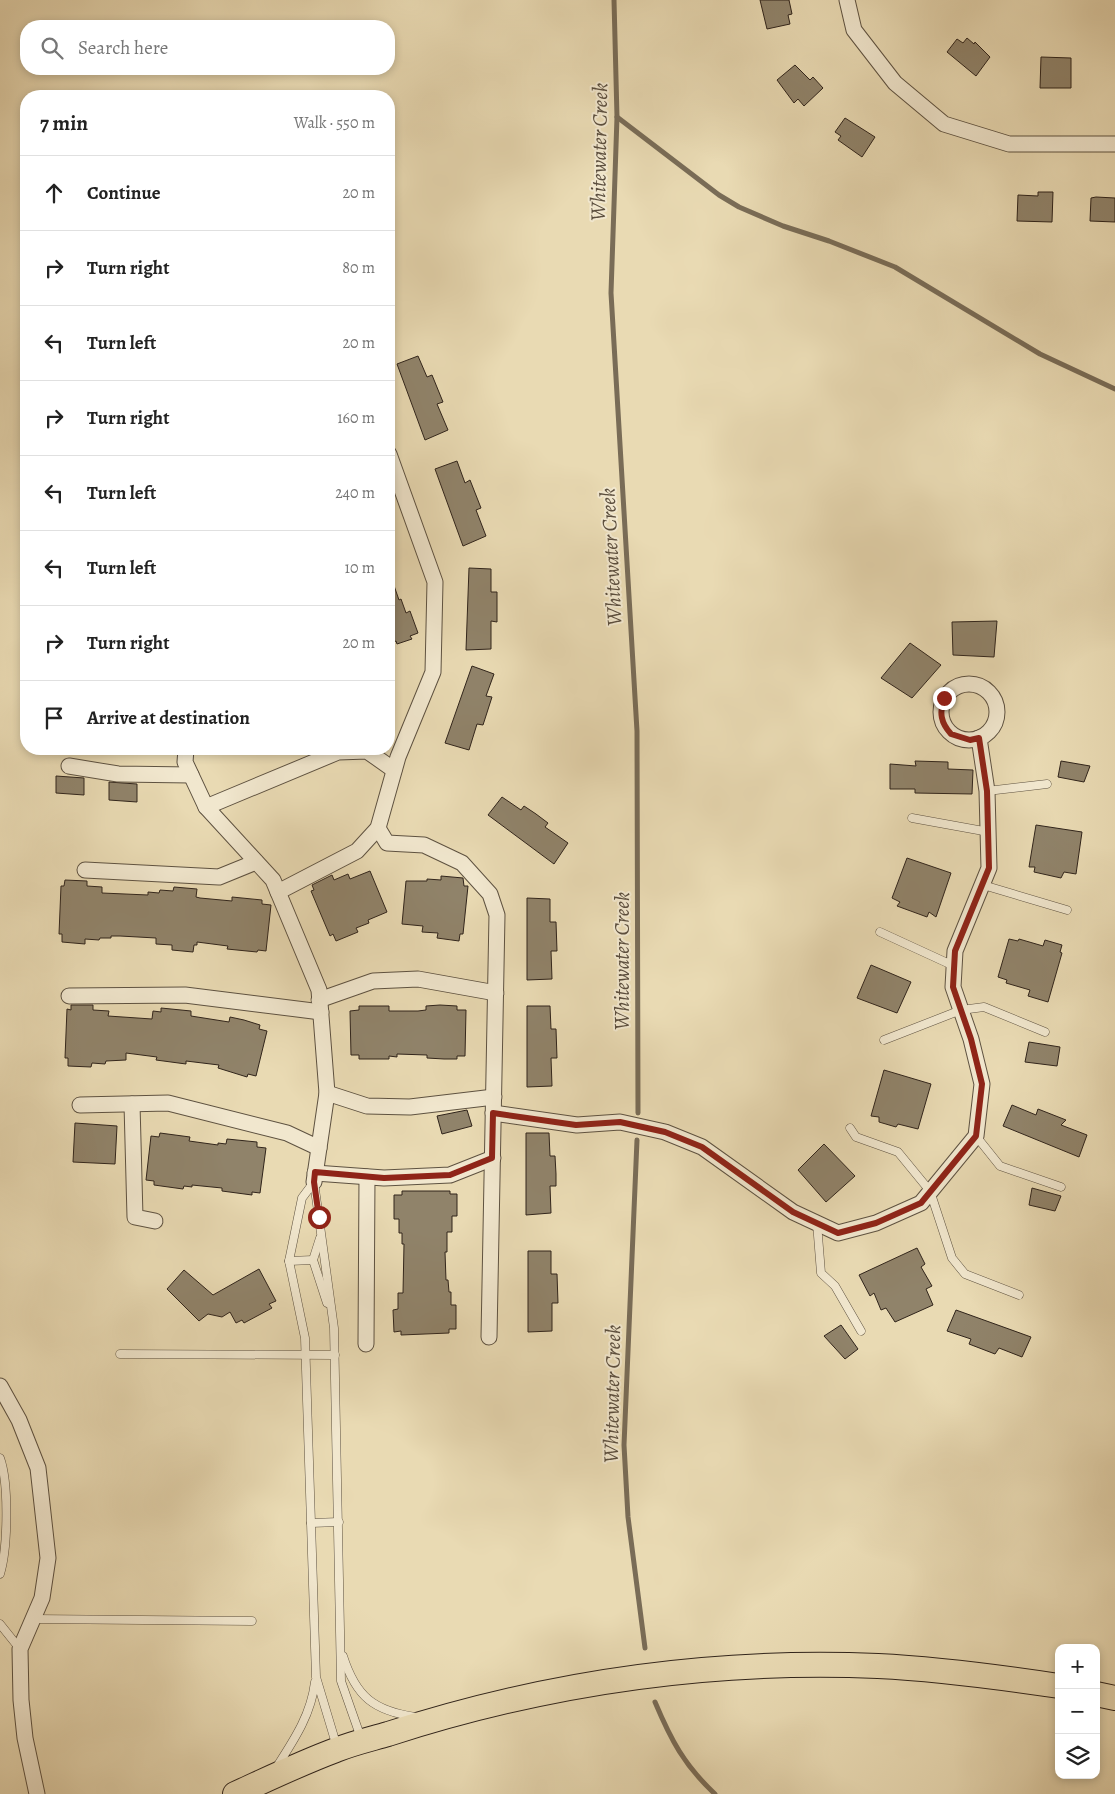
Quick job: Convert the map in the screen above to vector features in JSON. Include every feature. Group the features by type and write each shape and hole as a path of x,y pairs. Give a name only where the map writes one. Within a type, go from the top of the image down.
{"main road":[{"path":"235,1794 337,1749 433,1720 540,1693 654,1675 756,1666 877,1666 974,1674 1055,1685"},
{"path":"1100,1695 1115,1698"}],"street":[{"path":"847,0 854,30 895,83 944,124 1009,144 1115,144"},
{"path":"278,892 357,851 378,828 394,770 433,672 435,582 395,471"},
{"path":"493,1113 576,1125 620,1122 665,1132 702,1147 793,1212 838,1233 876,1223 921,1203 976,1136 982,1084 971,1039 953,987 955,951 989,868 987,791 979,738"},
{"path":"186,755 185,762 206,807 273,880 319,990 327,1093 315,1177 384,1178 450,1175 492,1158"},
{"path":"206,807 331,755"},
{"path":"373,755 394,770"},
{"path":"69,766 118,774 191,775"},
{"path":"378,828 387,843 424,845 462,863 490,894 497,915 489,1337"},
{"path":"85,870 219,877 256,862"},
{"path":"69,996 185,995 320,1006 373,981 418,979 496,993"},
{"path":"327,1093 366,1106 410,1107 494,1097"},
{"path":"80,1105 168,1103 287,1133 319,1148"},
{"path":"132,1104 136,1216 155,1222"},
{"path":"366,1344 367,1177"},
{"path":"0,1386 19,1420 38,1468 48,1558 42,1598 20,1649 21,1700 24,1729 37,1794"}],"lane":[{"path":"987,791 1047,784"},
{"path":"912,818 988,832"},
{"path":"983,885 1067,910"},
{"path":"880,932 954,966"},
{"path":"884,1040 961,1010 984,1007 1045,1032"},
{"path":"850,1128 856,1137 898,1152 930,1191 952,1258 965,1274 1019,1295"},
{"path":"976,1136 1000,1166 1061,1187"},
{"path":"315,1177 321,1235 334,1322 341,1681 363,1742"},
{"path":"269,1778 295,1741 305,1720 313,1699 316,1677 305,1338 289,1261 302,1198 315,1177"},
{"path":"817,1223 821,1273 835,1286 861,1330"},
{"path":"321,1235 313,1260 334,1322"},
{"path":"289,1261 313,1260"},
{"path":"120,1354 335,1355"},
{"path":"0,1458 5,1474 0,1574"},
{"path":"311,1523 339,1522"},
{"path":"33,1619 252,1621"},
{"path":"0,1624 20,1649"},
{"path":"340,1648 352,1682 368,1701 392,1713 433,1720"},
{"path":"316,1677 337,1749"}],"building":[{"path":"760,0 789,0 792,14 788,15 790,24 767,29"},
{"path":"967,38 974,44 975,42 990,57 976,76 947,52 957,39 963,43"},
{"path":"1041,57 1071,58 1071,88 1040,88"},
{"path":"795,65 810,80 813,77 823,88 804,106 798,99 794,103 777,80"},
{"path":"845,118 875,137 862,157 838,140 841,136 835,132"},
{"path":"1038,192 1053,192 1052,222 1017,221 1018,195 1038,196"},
{"path":"1091,198 1115,198 1115,222 1090,221"},
{"path":"418,356 427,377 432,375 443,402 437,404 448,430 425,440 397,364"},
{"path":"457,461 465,483 470,480 481,508 476,510 486,536 463,546 435,469"},
{"path":"469,568 491,569 491,592 497,592 497,622 491,621 491,649 466,650"},
{"path":"395,588 406,613 410,611 418,633 410,636 412,639 397,644"},
{"path":"997,621 994,657 953,655 952,622"},
{"path":"910,643 941,665 912,698 881,678"},
{"path":"472,666 494,674 486,696 492,697 483,725 477,724 469,750 445,743"},
{"path":"915,761 948,762 948,769 973,770 972,794 915,793 915,789 890,789 890,764 916,766"},
{"path":"1061,761 1090,766 1084,782 1058,777"},
{"path":"56,776 84,778 84,795 56,793"},
{"path":"109,782 137,784 137,802 109,800"},
{"path":"502,797 521,810 524,806 536,814 548,823 545,827 568,843 554,864 488,815"},
{"path":"1036,825 1082,832 1076,874 1064,872 1061,878 1034,872 1035,867 1029,867"},
{"path":"907,858 951,873 936,917 929,912 927,917 897,906 900,902 892,898"},
{"path":"370,871 387,912 368,920 369,923 356,928 358,932 336,941 333,934 330,936 311,891 314,890 312,885 332,875 334,880 348,874 350,879"},
{"path":"441,876 463,878 464,886 468,886 463,934 460,934 459,941 437,938 438,933 422,932 423,926 402,924 406,881 441,880"},
{"path":"65,880 87,881 87,886 102,887 102,893 148,895 148,892 159,893 160,890 173,891 174,887 197,889 196,897 200,898 232,901 232,897 262,900 262,904 271,905 266,951 227,949 228,946 197,942 197,945 194,945 193,952 172,950 172,945 156,944 156,938 120,936 100,938 99,940 85,939 85,944 62,942 62,934 59,934 61,886 64,886"},
{"path":"527,898 550,899 550,922 556,922 557,951 551,951 552,979 527,980"},
{"path":"1009,939 1018,941 1019,939 1043,946 1045,940 1062,945 1060,952 1062,953 1048,1002 1028,996 1030,990 1006,983 1007,980 998,977"},
{"path":"871,965 911,982 897,1013 857,998"},
{"path":"71,1005 93,1005 93,1010 109,1011 108,1016 152,1019 153,1011 161,1012 161,1008 191,1011 191,1016 229,1022 230,1017 260,1025 259,1029 267,1031 256,1076 248,1074 247,1077 218,1068 219,1065 186,1061 186,1064 156,1060 157,1057 126,1053 126,1060 106,1061 105,1064 92,1063 91,1067 68,1066 68,1058 65,1058 67,1009 71,1010"},
{"path":"359,1006 389,1006 389,1011 418,1011 426,1010 426,1006 457,1006 457,1010 466,1010 465,1056 457,1056 457,1059 444,1059 427,1058 427,1055 397,1054 397,1057 389,1056 389,1059 359,1059 359,1055 351,1055 350,1011 359,1010"},
{"path":"527,1006 550,1006 551,1029 556,1029 557,1058 551,1058 552,1086 527,1087"},
{"path":"1029,1042 1060,1047 1057,1066 1025,1062"},
{"path":"884,1070 931,1084 918,1129 898,1124 896,1127 879,1122 879,1117 871,1116"},
{"path":"1012,1105 1036,1115 1038,1109 1066,1120 1061,1125 1087,1135 1079,1157 1003,1126"},
{"path":"467,1110 472,1126 442,1134 437,1116"},
{"path":"75,1123 117,1126 115,1164 73,1162"},
{"path":"160,1133 190,1137 189,1141 218,1145 218,1143 226,1144 227,1139 257,1142 257,1147 266,1148 260,1193 252,1192 252,1195 222,1191 222,1188 192,1185 192,1187 184,1186 183,1189 154,1185 154,1181 146,1180 151,1136 159,1137"},
{"path":"526,1133 549,1133 550,1156 555,1156 556,1174 556,1186 550,1186 551,1213 526,1215"},
{"path":"824,1144 855,1176 826,1202 798,1170"},
{"path":"1032,1188 1061,1196 1055,1211 1029,1205"},
{"path":"402,1191 450,1191 450,1194 457,1194 457,1216 452,1216 452,1232 447,1232 447,1252 445,1252 446,1280 448,1280 449,1292 451,1292 451,1305 456,1305 456,1329 449,1329 449,1333 401,1335 401,1331 394,1332 393,1310 398,1309 398,1293 403,1293 404,1244 402,1244 402,1233 399,1233 399,1219 394,1219 394,1195 402,1195"},
{"path":"917,1248 925,1264 921,1267 932,1286 926,1289 933,1305 895,1322 886,1308 881,1310 874,1293 870,1296 859,1275"},
{"path":"528,1251 551,1251 551,1274 557,1274 558,1303 552,1303 552,1331 528,1332"},
{"path":"259,1269 276,1301 269,1304 272,1308 244,1323 242,1320 236,1323 230,1312 222,1317 208,1314 199,1321 167,1289 184,1270 213,1295"},
{"path":"956,1310 1031,1337 1022,1357 999,1348 995,1354 969,1344 971,1339 947,1331"},
{"path":"841,1325 858,1349 845,1359 824,1336"}],"waterway":[{"name":"Whitewater Creek","path":"614,0 617,117 611,293 637,731 638,1113"},
{"path":"617,117 719,195 739,207 783,226 829,241 895,267 1040,354 1115,389"},
{"name":"Whitewater Creek","path":"637,1140 624,1445 628,1517 645,1648"},
{"name":"Whitewater Creek","path":"655,1702 679,1751 695,1773 715,1794"}],"route":[{"path":"319,1217 314,1182 315,1172 384,1178 450,1175 492,1158 493,1113 527,1120 576,1125 620,1122 665,1132 702,1147 793,1212 838,1233 876,1223 921,1203 976,1136 982,1084 971,1039 953,987 955,951 989,868 987,791 979,738 970,740 960,739 951,734 941,718 944,698"}]}
